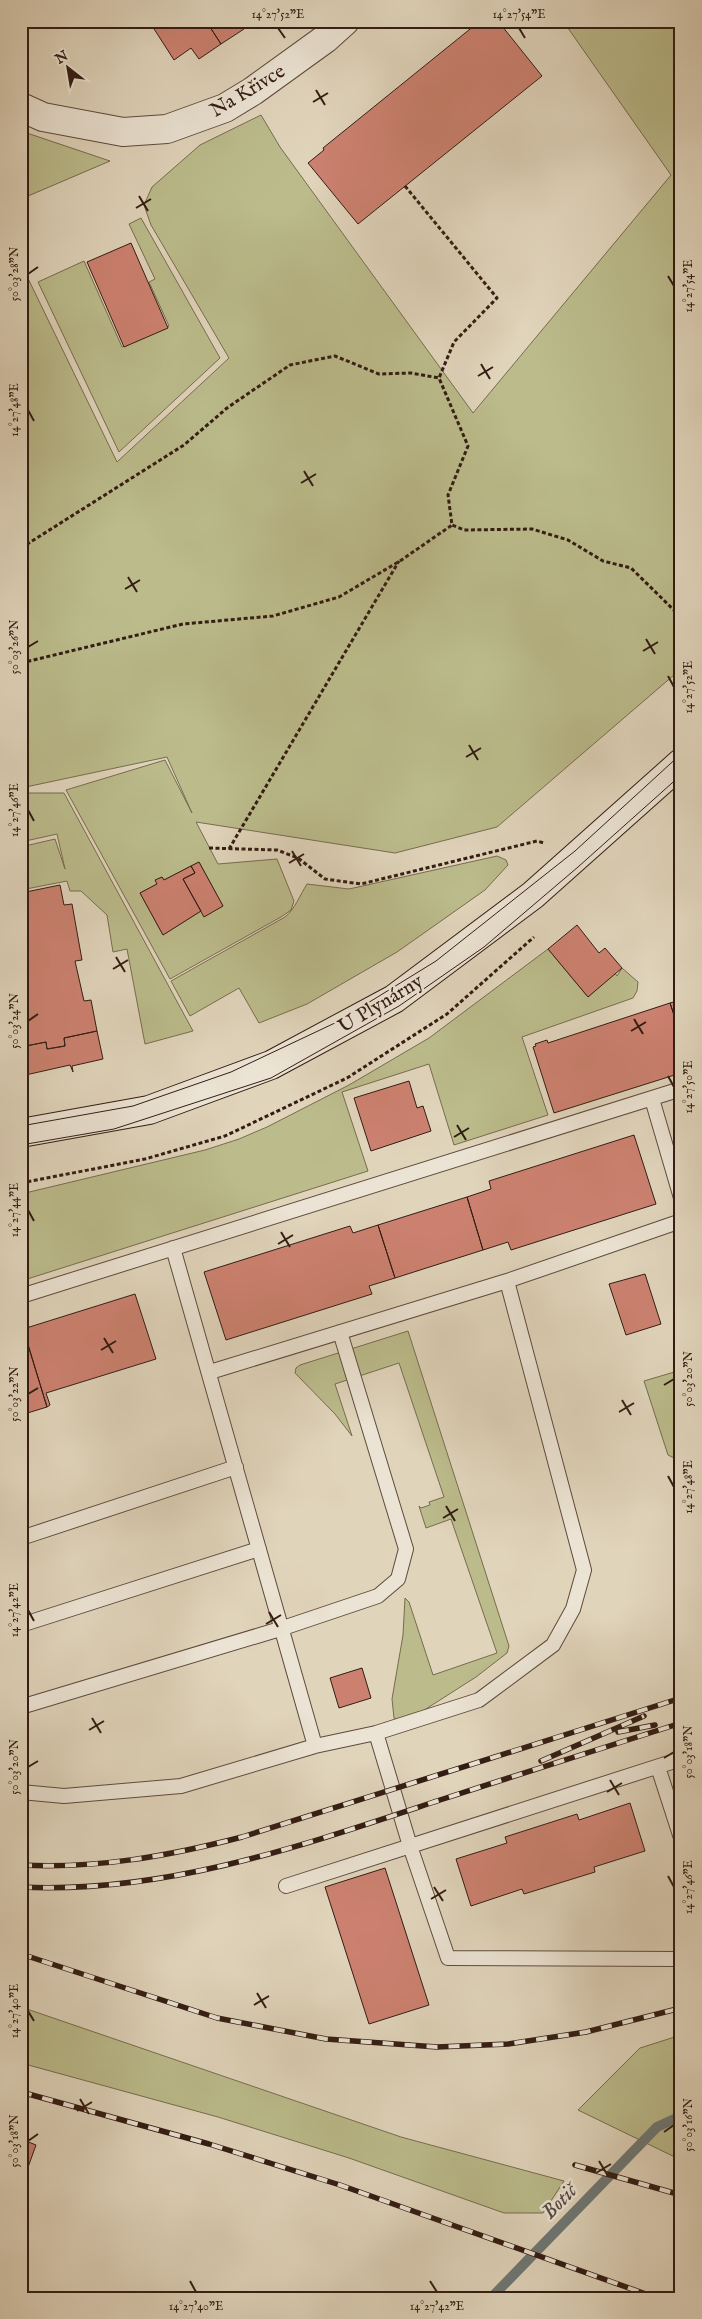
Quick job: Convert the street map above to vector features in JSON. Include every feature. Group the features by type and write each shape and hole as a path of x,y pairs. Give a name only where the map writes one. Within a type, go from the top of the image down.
{"street":[{"name":"Na Křivce","path":"21,107 43,118 123,132 167,129 225,108 325,39 345,21"},
{"name":"U Plynárny","path":"21,1133 149,1110 271,1065 394,999 533,896 681,763"}],"lane":[{"path":"21,1296 681,1089"},
{"path":"652,1099 681,1198"},
{"path":"210,1372 507,1282 681,1220"},
{"path":"173,1248 210,1372 314,1746"},
{"path":"21,1792 64,1796 181,1786 314,1746 376,1733 479,1700 553,1645 573,1609 584,1570 507,1282"},
{"path":"21,1698 24,1706 280,1628 378,1596 398,1578 406,1549 340,1332"},
{"path":"21,1538 236,1467"},
{"path":"21,1625 259,1548"},
{"path":"376,1733 410,1846 448,1958 681,1959"},
{"path":"286,1886 681,1760"},
{"path":"658,1767 681,1838"}],"path":[{"path":"405,186 497,298 454,342 439,378 468,446 448,495 452,525"},
{"path":"21,548 184,445 227,408 290,365 335,356 379,374 411,373 439,378"},
{"path":"21,663 183,624 273,616 339,597 400,561 452,525"},
{"path":"452,525 464,530 532,529 568,540 603,561 631,568 681,617"},
{"path":"229,849 400,561"},
{"path":"209,848 277,850 298,858 324,880 361,884 537,841 582,851"}],"green space":[{"path":"563,21 681,21 681,669 497,827 395,853 196,822 218,864 277,859 294,901 291,910 281,917 170,979 66,790 165,760 192,813 167,757 21,788 21,264 117,462 229,358 151,225 144,205 152,187 200,145 261,115 280,147 473,413 671,175","holes":["199,862 223,906 204,916 201,911 163,935 140,893 157,884 156,880 162,877 164,880"]},
{"path":"21,131 110,161 21,199"},
{"path":"141,218 220,358 119,452 38,282 84,261 122,347 169,326 149,282 155,279 129,224"},
{"path":"21,793 64,793 193,1031 145,1044 127,949 113,952 107,915 81,891 70,891 67,881 21,890 21,847 55,839 65,869 57,834 21,842"},
{"path":"497,856 506,860 508,865 485,890 397,952 307,1004 259,1023 239,988 190,1016 171,981 285,917 295,906 307,884 349,889"},
{"path":"548,949 588,997 615,973 617,976 622,968 638,982 637,991 633,998 522,1037 548,1115 454,1145 429,1064 342,1092 368,1171 21,1281 21,1194 205,1150 239,1139 267,1127 349,1085 429,1038"},
{"path":"408,1331 509,1646 507,1653 476,1677 404,1723 394,1718 392,1699 403,1635 405,1598 409,1602 433,1675 497,1653 451,1519 426,1528 419,1506 421,1508 430,1505 429,1502 444,1497 399,1363 335,1384 352,1436 335,1414 295,1373 296,1368 300,1365"},
{"path":"681,1370 681,1455 676,1459 668,1455 644,1381"},
{"path":"21,2007 401,2137 564,2181 543,2213 504,2213 349,2158 218,2117 21,2063"},
{"path":"681,2035 681,2160 578,2110 640,2048"}],"building":[{"path":"149,21 206,21 221,44 199,59 191,48 174,60"},
{"path":"206,21 238,21 244,29 221,44"},
{"path":"480,21 498,21 542,76 358,224 308,163 324,150 323,148"},
{"path":"131,243 168,328 124,347 87,262"},
{"path":"199,862 223,906 204,917 183,879 195,873 191,866"},
{"path":"191,866 195,873 183,879 201,911 163,935 140,893 157,884 155,880 162,877 164,880"},
{"path":"60,885 64,905 72,904 82,960 75,961 84,1001 91,1000 97,1031 64,1038 65,1046 47,1049 46,1042 21,1047 21,893"},
{"path":"577,925 599,953 605,948 622,968 588,997 548,949"},
{"path":"681,1000 681,1036 670,1003"},
{"path":"670,1003 681,1036 681,1073 554,1113 533,1047 536,1046 535,1044 547,1040 548,1043"},
{"path":"97,1031 103,1059 72,1066 73,1072 70,1065 21,1076 21,1047 46,1042 47,1049 65,1046 64,1038"},
{"path":"409,1081 417,1108 423,1106 431,1131 371,1151 354,1098"},
{"path":"634,1135 656,1204 511,1250 508,1242 483,1250 467,1197 491,1189 489,1181"},
{"path":"467,1197 483,1250 395,1278 378,1225"},
{"path":"378,1225 395,1278 369,1286 372,1294 226,1340 204,1272 350,1226 353,1233"},
{"path":"645,1274 661,1324 626,1335 609,1284"},
{"path":"135,1294 156,1359 46,1393 50,1405 47,1407 23,1329"},
{"path":"27,1341 47,1407 21,1415 21,1343"},
{"path":"362,1668 371,1698 339,1708 330,1678"},
{"path":"630,1803 645,1851 594,1867 595,1872 524,1894 522,1889 471,1906 456,1859 507,1843 505,1837 577,1814 579,1820"},
{"path":"385,1868 429,2005 369,2024 325,1887"},
{"path":"21,2139 36,2145 22,2184 21,2184"}],"waterway":[{"name":"Botič","path":"491,2298 657,2127 681,2116"}],"tram line":[{"path":"21,1126 133,1106 231,1072 337,1022 436,961 575,851 681,754"},
{"path":"21,1145 114,1129 271,1078 399,1006 484,947 578,867 681,775"}],"railway":[{"path":"21,1865 77,1865 133,1860 242,1837 681,1698"},
{"path":"541,1761 644,1716"},
{"path":"21,1887 75,1887 129,1883 234,1863 338,1834 681,1723"},
{"path":"618,1732 655,1725"},
{"path":"21,1954 217,2018 326,2039 437,2047 508,2044 586,2032 681,2008"},
{"path":"21,2092 209,2144 340,2185 657,2298"},
{"path":"575,2165 681,2195"}]}
